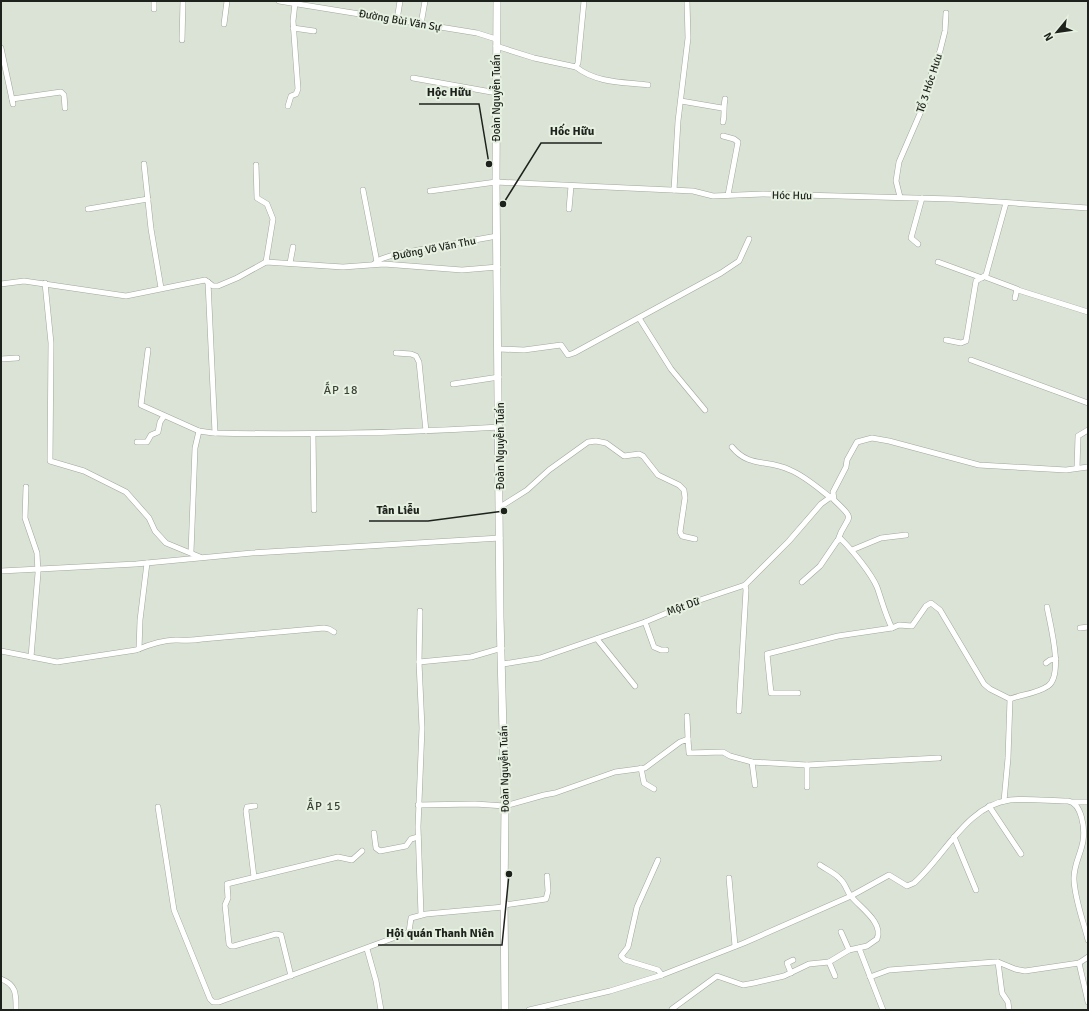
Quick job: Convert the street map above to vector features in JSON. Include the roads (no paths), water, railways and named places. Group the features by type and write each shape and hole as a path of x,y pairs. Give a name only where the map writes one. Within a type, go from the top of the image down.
{"main road":[{"name":"Đoàn Nguyễn Tuấn","path":"496,1 496,182 505,806 505,1010"}],"street":[{"path":"154,1 154,9"},
{"path":"182,40 183,1"},
{"path":"224,24 227,1"},
{"name":"Đường Bùi Văn Sự","path":"279,1 477,33 534,58 576,67 593,77 605,80 648,85"},
{"path":"397,20 400,1"},
{"path":"421,24 425,1"},
{"path":"576,67 578,63 584,1"},
{"path":"674,190 688,38 687,1"},
{"path":"288,106 291,96 296,94 298,89 293,28 295,3"},
{"name":"Tổ 3 Hóc Hưu","path":"900,197 896,181 899,162 925,102 932,71 942,44 946,13"},
{"path":"293,28 314,31"},
{"path":"1,48 12,101 60,92 64,94 64,108"},
{"path":"413,78 497,93"},
{"path":"723,122 724,117 722,108 724,99"},
{"path":"681,101 722,108"},
{"path":"723,136 734,139 738,142 728,195"},
{"path":"144,164 154,251 162,288"},
{"path":"256,165 257,198 267,204 273,219 266,262"},
{"name":"Hóc Hưu","path":"430,191 496,182 693,191 713,196 763,194 900,197 1088,208"},
{"path":"569,209 571,186"},
{"path":"363,190 375,263"},
{"path":"918,244 911,238 922,198"},
{"path":"88,209 148,199"},
{"path":"946,340 961,343 966,341 976,281 984,277 1006,203"},
{"name":"Đường Võ Văn Thu","path":"375,263 396,254 414,250 497,236"},
{"path":"499,349 524,350 561,345 568,355 702,284 739,261 749,239"},
{"path":"290,263 293,247"},
{"path":"1,284 24,280 126,296 205,280 213,286 227,283 266,262 342,267 375,263 462,270 498,267"},
{"path":"938,262 1018,290 1088,312"},
{"path":"208,282 215,433"},
{"path":"45,283 51,344 50,461 84,471 126,492 149,518 155,531 166,543 182,551 191,552 201,558"},
{"path":"1015,298 1018,290"},
{"path":"639,318 671,369 705,410"},
{"path":"148,350 141,406 199,431 215,433 313,434 426,431 500,427"},
{"path":"396,353 411,354 416,356 419,362 426,431"},
{"path":"1,359 17,358"},
{"path":"972,360 1088,402"},
{"path":"453,384 499,377"},
{"path":"137,442 148,442 151,435 158,432 160,422 164,416"},
{"path":"1077,468 1078,436 1088,430"},
{"path":"191,552 195,448 199,431"},
{"path":"313,434 314,510"},
{"path":"831,497 847,460 858,442 872,438 889,441 979,465 1066,470 1088,467"},
{"path":"500,507 527,490 549,470 588,442 601,442 612,447 624,456 639,454 643,456 658,475 679,485 684,490 685,498 680,532 682,536 695,539"},
{"path":"732,447 738,454 749,461 779,465 792,470 831,497 849,515 848,522 838,540 820,566 802,582"},
{"path":"26,487 25,518 37,553 38,587 34,607 31,657"},
{"name":"Một Dữ","path":"503,664 540,658 645,622 691,603 745,585 789,540 821,504 831,497"},
{"path":"852,550 881,538 906,535"},
{"path":"1,571 500,538"},
{"path":"838,540 841,539 852,550 876,586 884,613 892,628"},
{"path":"139,649 140,620 147,562"},
{"path":"739,711 746,590 745,585"},
{"path":"798,693 771,693 767,654 838,636 892,628 899,625 912,626 926,606 931,603 940,610 984,684 990,689 1010,699 1036,692 1052,683 1056,674 1056,659 1047,607"},
{"path":"420,611 419,662 422,728 418,836 421,915"},
{"path":"645,622 654,647 661,650 666,650"},
{"path":"1080,628 1088,627"},
{"path":"1,651 57,662 100,657 177,640 189,642 202,639 324,628 334,632"},
{"path":"597,639 635,686"},
{"path":"419,662 471,657 502,648"},
{"path":"1046,663 1050,660 1056,659"},
{"path":"1004,801 1009,752 1010,699"},
{"path":"687,716 689,752 723,752 730,756 752,762 807,765 939,758"},
{"path":"418,805 475,804 505,806 554,793 615,772 650,765 680,742 688,739"},
{"path":"752,762 755,785"},
{"path":"807,765 807,787"},
{"path":"641,768 644,783 654,789"},
{"path":"530,1010 610,991 662,975 735,946 852,896 889,875 907,886 914,883 963,826 989,806 1010,800 1088,802"},
{"path":"1073,802 1078,807 1083,828 1084,841 1076,863 1074,879 1088,940"},
{"path":"254,806 247,807 246,811 254,878"},
{"path":"989,806 1021,854"},
{"path":"158,807 174,910 210,999 213,1002 219,1002 292,976 409,932 411,918 421,915 504,906 546,899 548,891 547,876"},
{"path":"374,833 376,848 380,851 406,846 411,839 418,836"},
{"path":"954,837 976,890"},
{"path":"292,976 280,935 276,934 231,946 225,905 228,898 227,884 338,857 352,860 362,851"},
{"path":"658,860 637,907 628,947 621,956 625,960 658,970 662,975"},
{"path":"672,1009 717,976 743,985 773,980 809,964 829,962 849,950 867,946 877,940 878,930 876,924 866,910 852,896 842,880 820,865"},
{"path":"729,878 735,946"},
{"path":"841,932 849,950"},
{"path":"859,948 883,1010"},
{"path":"367,949 376,981 381,1010"},
{"path":"870,977 889,970 998,962 1015,969 1025,971 1079,963 1088,957"},
{"path":"791,973 787,963 793,960"},
{"path":"829,962 835,976"},
{"path":"998,962 1002,993 1008,1002 1009,1010"},
{"path":"1079,963 1088,1002"},
{"path":"1,978 14,988 16,1010"}],"place":[{"name":"Hộc Hữu","path":"489,164"},
{"name":"Hốc Hữu","path":"503,204"},
{"name":"Tân Liễu","path":"504,511"},
{"name":"Hội quán Thanh Niên","path":"509,874"}],"district":[{"name":"ẤP 18","path":"341,390"},
{"name":"ẤP 15","path":"324,806"}]}
